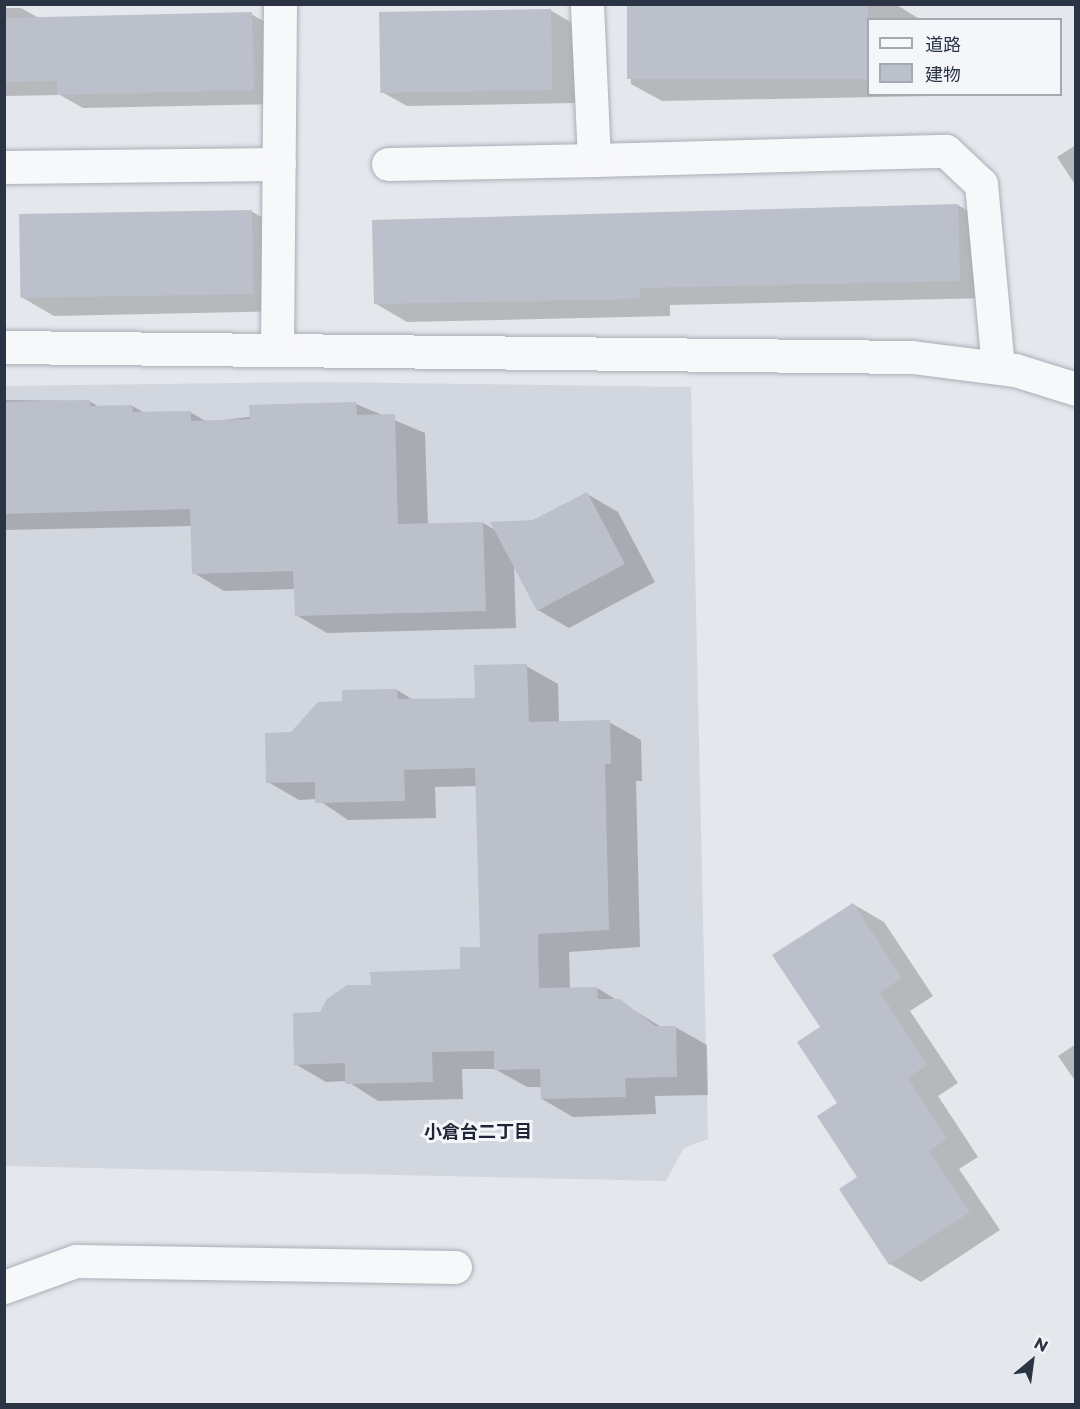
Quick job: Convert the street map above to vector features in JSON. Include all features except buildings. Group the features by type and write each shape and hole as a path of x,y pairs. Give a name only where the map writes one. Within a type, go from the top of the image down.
{"street":[{"path":"277,350 280,4"},
{"path":"587,4 594,160"},
{"path":"388,164 946,151 981,184 998,367"},
{"path":"4,167 279,164"},
{"path":"4,348 912,357 998,367 1076,389"},
{"path":"4,1287 76,1261 455,1267"}],"shaded area":[{"path":"316,382 691,387 708,1139 684,1148 666,1181 5,1166 5,386"}],"district":[{"name":"小倉台二丁目","path":"478,1132"}]}
